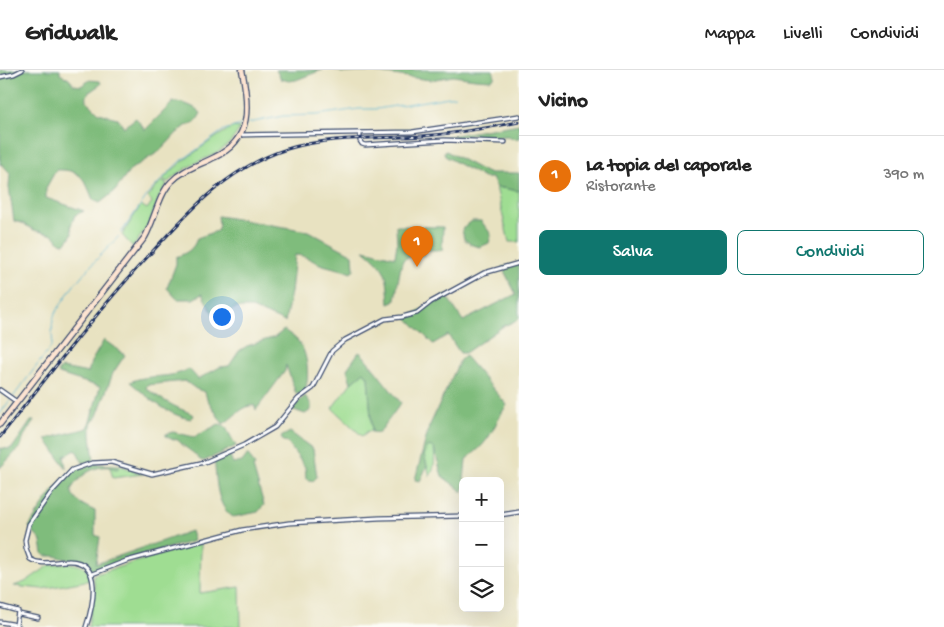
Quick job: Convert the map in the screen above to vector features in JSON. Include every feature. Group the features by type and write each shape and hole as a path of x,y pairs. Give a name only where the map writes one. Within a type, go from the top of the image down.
{"street":[{"path":"0,77 22,70"},
{"path":"0,424 145,237 168,185 182,173 222,154 240,135 248,112 242,70"},
{"path":"240,135 412,132 519,116"},
{"path":"360,133 361,142 365,145 444,140 505,142"},
{"path":"86,627 92,598 92,574 86,566 75,561 36,562 30,559 26,548 26,534 29,524 50,494 72,470 92,463 111,462 152,474 205,462 244,446 274,427 298,399 313,388 329,355 344,340 385,318 402,317 416,313 431,302 484,273 519,262"},
{"path":"0,390 17,402"},
{"path":"504,514 519,512"},
{"path":"92,574 126,561 242,530 289,523 459,516"},
{"path":"0,606 16,610 18,626 0,622"},
{"path":"18,614 38,618"}],"green space":[{"path":"0,70 60,70 60,74 69,79 74,85 81,86 90,80 100,81 101,84 88,93 86,100 99,113 117,118 124,127 136,118 145,130 173,102 188,105 201,113 196,122 186,126 177,133 160,151 131,169 115,191 100,203 93,200 84,181 77,174 71,171 56,170 46,188 46,198 84,211 75,215 71,225 72,234 65,244 60,243 54,235 34,230 14,221 9,187 10,173 2,164 0,165"},
{"path":"276,70 322,70 289,81 281,79"},
{"path":"335,70 493,70 495,77 491,80 453,76 430,80 371,72 343,73"},
{"path":"519,124 519,138 515,139 508,136 479,137 474,134 455,138 438,138"},
{"path":"234,127 240,128 228,145 168,182 163,180 174,168 196,151"},
{"path":"446,151 487,173 519,173 519,191 496,187 492,178 484,178 445,156 444,152"},
{"path":"161,181 167,184 159,197 149,224 133,247 122,235 141,205 147,209 152,202 148,197"},
{"path":"496,187 519,191 519,242 509,242"},
{"path":"218,216 308,231 353,255 354,269 351,273 295,255 291,292 285,322 252,308 236,308 216,319 202,294 193,299 177,299 167,288 176,264 176,257 189,250 197,238 217,231 219,225"},
{"path":"472,221 481,221 491,234 489,243 480,247 472,245 464,239 462,229"},
{"path":"396,226 443,227 442,250 427,250 424,255 404,259 394,302 389,304 385,273 378,263 364,250 395,257 397,244"},
{"path":"519,263 519,319 502,327 465,353 460,353 448,335 433,344 406,317 446,295 463,321 516,294 502,267"},
{"path":"284,330 297,340 304,351 308,374 303,394 296,394 286,365 285,371 256,410 255,406 247,407 223,424 207,399 205,392 196,389 185,381 147,385 146,388 168,403 193,414 194,416 191,419 166,410 130,382 137,379 174,374 189,369 198,379 220,367 229,366 239,351 247,346 275,337"},
{"path":"104,340 125,355 113,373 97,416 91,424 94,461 83,463 76,450 64,456 66,468 46,439 88,428 100,387 59,374 58,371 62,368 88,373 91,362"},
{"path":"359,352 401,403 379,433 372,432 368,377 364,372 351,383 347,369"},
{"path":"465,356 507,405 486,440 477,451 466,459 464,477 459,477 459,489 442,476 434,448 428,446 424,455 427,466 420,481 415,480 429,427 460,360"},
{"path":"364,372 368,377 372,432 368,431 362,436 332,408 351,383"},
{"path":"305,396 311,404 311,410 305,414 291,409"},
{"path":"31,421 34,421 24,436 21,446 0,468 0,448 9,449 13,447"},
{"path":"219,424 225,426 236,446 204,461 200,460 178,440 166,436 166,434 173,432 194,437"},
{"path":"290,432 313,449 317,477 313,481 306,479 305,467 287,442 283,441 281,437"},
{"path":"429,445 434,448 434,466 430,476 424,455"},
{"path":"229,453 233,464 242,462 248,454 255,466 253,467 264,505 258,512 233,517 223,506 218,491 214,459"},
{"path":"93,464 119,465 119,468 116,469 103,467 90,471 79,479 71,490 77,501 95,511 95,535 100,537 96,564 191,531 194,541 123,560 93,572 87,565 80,562 43,554 41,541 29,527 68,474 76,469"},
{"path":"119,465 143,474 113,478 110,467 113,468"},
{"path":"201,542 200,593 240,587 241,627 88,627 95,589 93,575"},
{"path":"66,563 79,565 85,569 90,575 91,580 42,589 14,586 25,582 50,565"}],"waterway":[{"path":"249,123 283,116 377,109 455,96"},
{"path":"121,233 149,193 177,164 224,130 241,125"},
{"path":"13,397 51,347 52,327 56,312 81,276 119,236"},
{"path":"0,414 10,400"}],"railway":[{"path":"0,437 92,320 151,253 196,206 246,167 287,149 320,142 434,135 471,131 519,122"}],"place":[{"name":"La topia del caporale","path":"417,267"}]}
